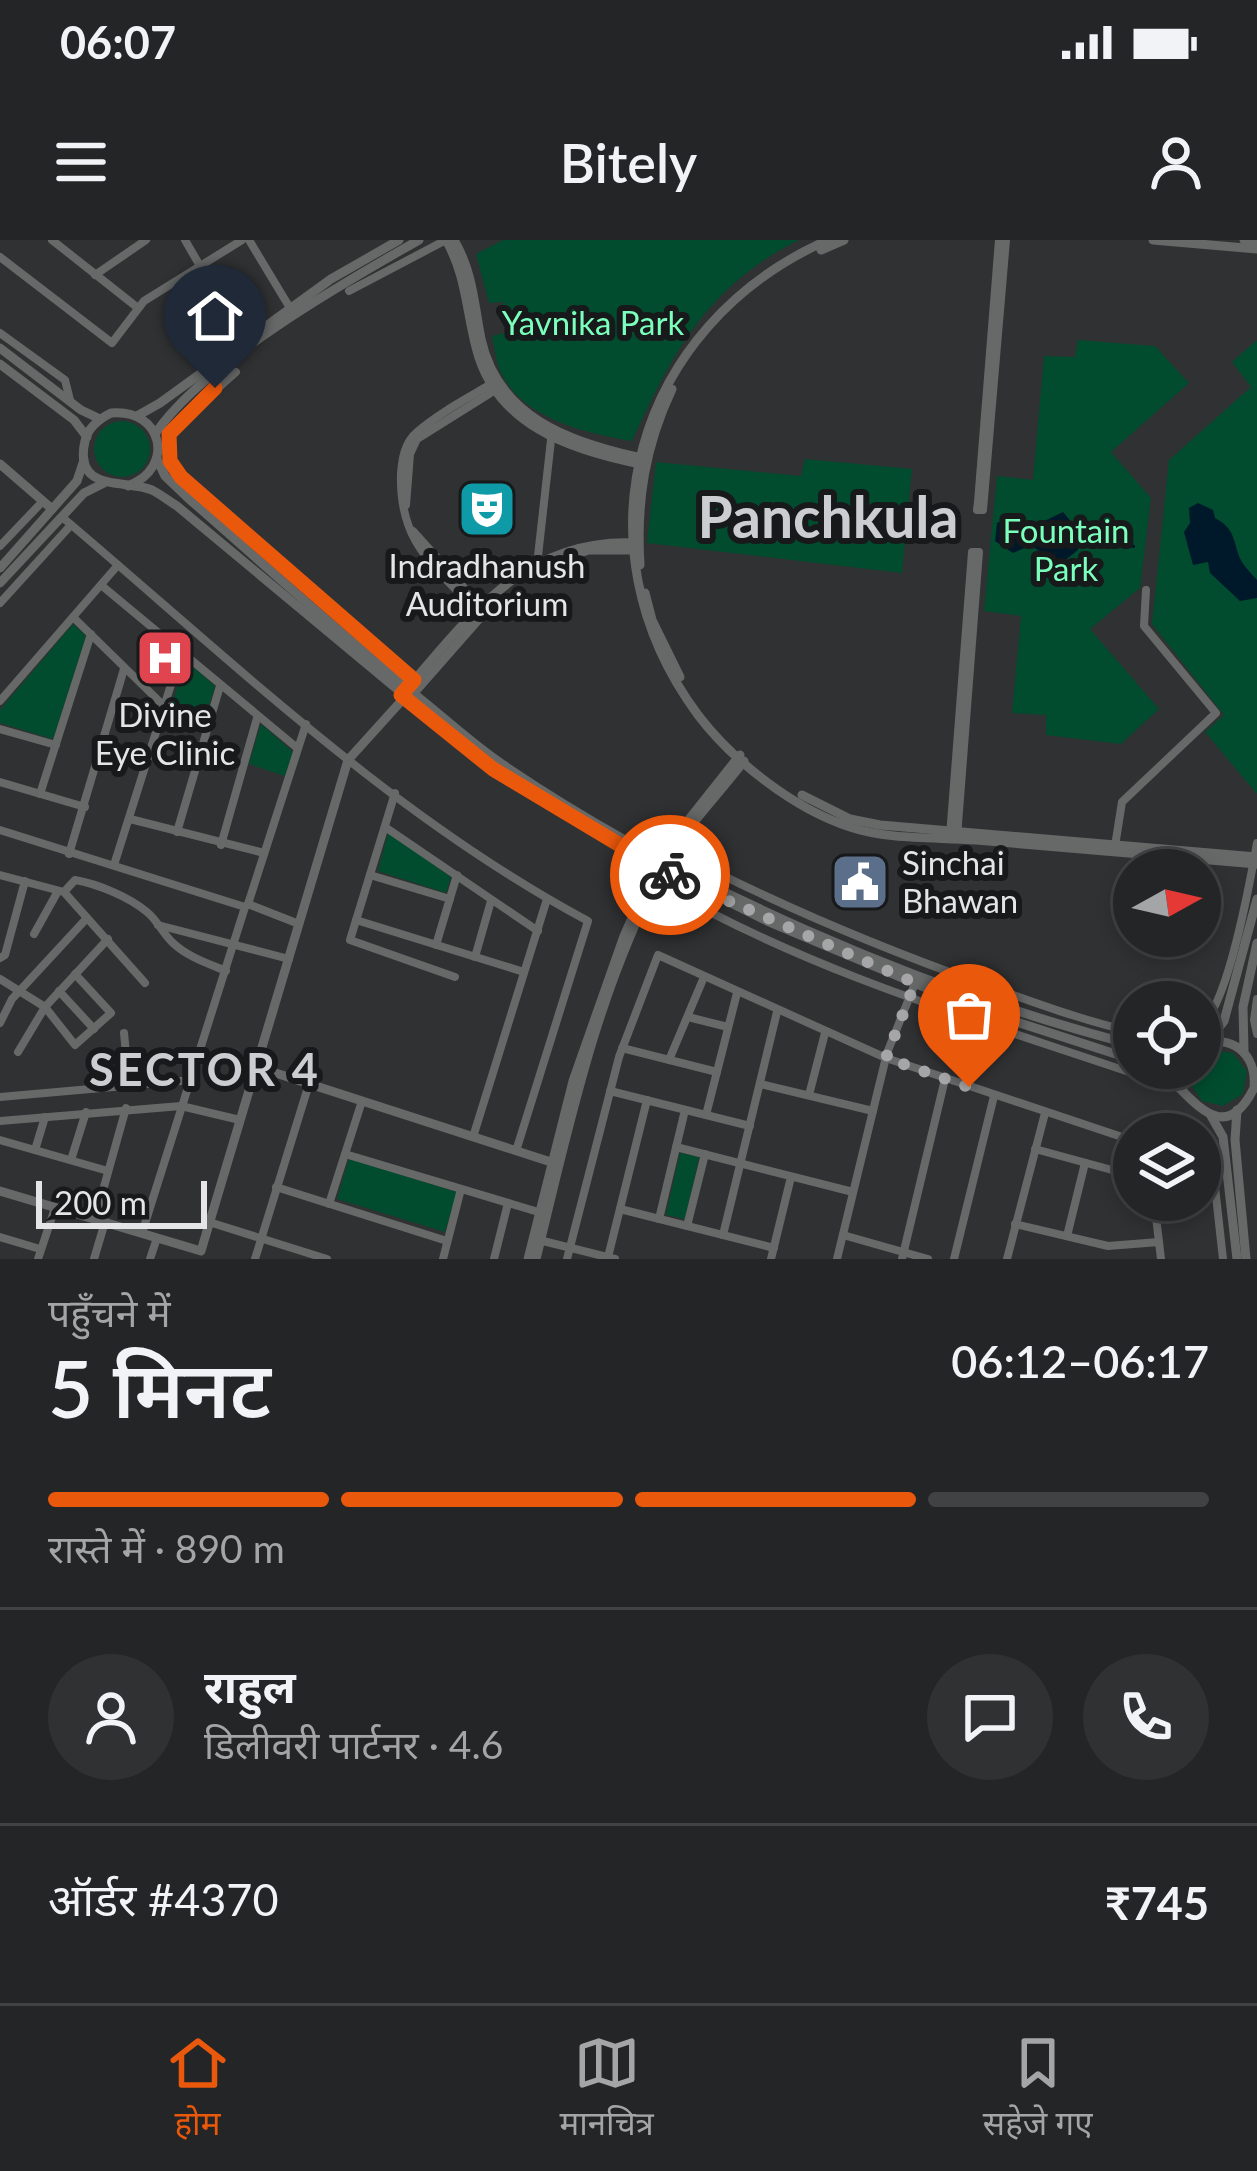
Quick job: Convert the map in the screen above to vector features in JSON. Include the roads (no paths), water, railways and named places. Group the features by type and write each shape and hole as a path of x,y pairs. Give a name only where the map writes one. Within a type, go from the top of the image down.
{"street":[{"path":"52,240 139,308"},
{"path":"95,274 130,244 146,240"},
{"path":"184,240 200,266"},
{"path":"0,257 112,343 139,308 246,240 290,308"},
{"path":"137,416 290,308 399,240"},
{"path":"408,693 165,476 157,459 155,434 165,419 221,370 332,290 419,240"},
{"path":"349,291 448,240 473,281 482,340 496,385 552,434 642,461"},
{"path":"827,240 775,267 726,305 673,374 655,409 642,461 636,546 652,620 696,702 741,759 849,827 1255,860"},
{"path":"642,461 677,379 729,310 777,272 844,240"},
{"path":"981,502 1002,240"},
{"path":"1153,240 1257,245"},
{"path":"1244,240 1257,245"},
{"path":"0,332 65,380 70,401"},
{"path":"0,349 100,419"},
{"path":"0,364 74,420 86,437"},
{"path":"236,372 172,429 168,441 172,466 408,693"},
{"path":"481,611 413,542 405,526 401,467 406,445 417,432 496,385"},
{"path":"0,603 77,481 86,437 100,419 119,412 137,416 155,434"},
{"path":"537,565 552,434"},
{"path":"85,457 89,469 104,483 149,489 177,506 500,762 661,864 917,979 1113,1053"},
{"path":"128,486 151,472 157,459"},
{"path":"0,464 349,760 437,827 588,921 516,1150"},
{"path":"0,546 104,483"},
{"path":"0,568 57,513"},
{"path":"0,583 57,513"},
{"path":"0,1191 202,1255 349,760 481,611 537,565 589,550 636,546"},
{"path":"971,552 979,552 953,835 971,552"},
{"path":"0,701 118,565"},
{"path":"101,585 296,748"},
{"path":"1114,848 1122,802 1216,713 1144,626 1146,590"},
{"path":"73,617 162,704"},
{"path":"40,794 91,634"},
{"path":"114,865 181,653"},
{"path":"69,854 124,669"},
{"path":"176,832 220,686"},
{"path":"221,845 257,718"},
{"path":"142,1233 306,724"},
{"path":"0,728 56,746"},
{"path":"532,1259 573,1081 623,936 671,849 741,759"},
{"path":"0,782 85,807"},
{"path":"395,793 350,940 455,977"},
{"path":"130,819 264,853"},
{"path":"385,826 538,931"},
{"path":"1,834 300,924"},
{"path":"1257,843 1246,941 1257,1034"},
{"path":"671,849 902,955 1113,1032"},
{"path":"556,1163 595,1036 661,864"},
{"path":"0,875 61,891 145,983"},
{"path":"370,875 450,899"},
{"path":"436,945 457,875"},
{"path":"34,934 61,891 75,880 86,882 136,905 192,957 226,971"},
{"path":"0,958 5,955 26,881"},
{"path":"656,883 732,923 909,998 1113,1067"},
{"path":"472,1137 548,899"},
{"path":"1221,1024 1257,899"},
{"path":"475,957 491,901"},
{"path":"0,1023 20,990 87,918"},
{"path":"356,920 524,972"},
{"path":"158,925 289,959"},
{"path":"18,1052 45,1007 108,939"},
{"path":"1221,996 1246,941"},
{"path":"567,1259 622,1048 658,955 886,1058 1113,1135"},
{"path":"0,979 45,1007 75,1045 111,1013 75,974"},
{"path":"669,1060 704,977"},
{"path":"917,979 1073,1030 1113,1036"},
{"path":"837,1259 886,1058 917,979"},
{"path":"59,991 94,1029"},
{"path":"706,1115 737,993"},
{"path":"1244,1051 1252,1005"},
{"path":"723,1235 777,1012"},
{"path":"688,1016 728,1027"},
{"path":"124,1033 129,1085"},
{"path":"809,1095 825,1033"},
{"path":"1062,1050 1066,1038"},
{"path":"1217,1113 1237,1110 1252,1100 1255,1082 1254,1064 1244,1051 1221,1041"},
{"path":"622,1048 717,1072"},
{"path":"257,1067 556,1163"},
{"path":"902,1256 945,1079"},
{"path":"0,1097 192,1080"},
{"path":"255,1259 309,1084"},
{"path":"760,1084 873,1111"},
{"path":"1179,1089 1208,1113"},
{"path":"1184,1089 1185,1094"},
{"path":"610,1091 750,1126"},
{"path":"954,1259 994,1096"},
{"path":"537,1240 612,1258 647,1100"},
{"path":"329,1204 362,1101"},
{"path":"0,1121 181,1106 241,1120"},
{"path":"94,1259 108,1172 126,1108"},
{"path":"658,1219 685,1110"},
{"path":"1237,1110 1242,1259"},
{"path":"71,1160 86,1112"},
{"path":"1007,1259 1045,1114"},
{"path":"35,1150 46,1116"},
{"path":"1221,1133 1242,1259"},
{"path":"0,1140 108,1172"},
{"path":"676,1147 853,1192"},
{"path":"1035,1149 1113,1170"},
{"path":"345,1154 543,1214"},
{"path":"687,1226 705,1154"},
{"path":"1221,1161 1226,1162"},
{"path":"1066,1237 1085,1162"},
{"path":"771,1259 791,1177"},
{"path":"276,1187 447,1241"},
{"path":"443,1259 461,1189"},
{"path":"494,1259 508,1203"},
{"path":"0,1237 39,1254 55,1208"},
{"path":"620,1209 774,1247"},
{"path":"1156,1221 1160,1259"},
{"path":"1219,1221 1223,1259"},
{"path":"209,1222 327,1259"},
{"path":"1015,1224 1108,1246 1159,1242"},
{"path":"843,1234 902,1256 928,1259"},
{"path":"150,1259 157,1238"},
{"path":"1108,1246 1108,1259"}],"water":[{"path":"1198,503 1213,510 1231,533 1241,561 1257,580 1257,598 1240,601 1210,573 1208,562 1193,565 1184,532 1190,523 1189,508"},
{"path":"1063,512 1079,531 1079,538 1135,548 1079,543 1078,550 1058,566 1031,545 1013,553 995,541 997,523 1016,515 1032,527"}],"place":[{"name":"Indradhanush Auditorium","path":"487,509"},
{"name":"Divine Eye Clinic","path":"165,658"},
{"name":"Sinchai Bhawan","path":"860,882"}],"district":[{"name":"Panchkula","path":"828,518"},
{"name":"SECTOR 4","path":"205,1070"}],"park label":[{"name":"Yavnika Park","path":"593,323"},
{"name":"Fountain Park","path":"1066,550"}]}
